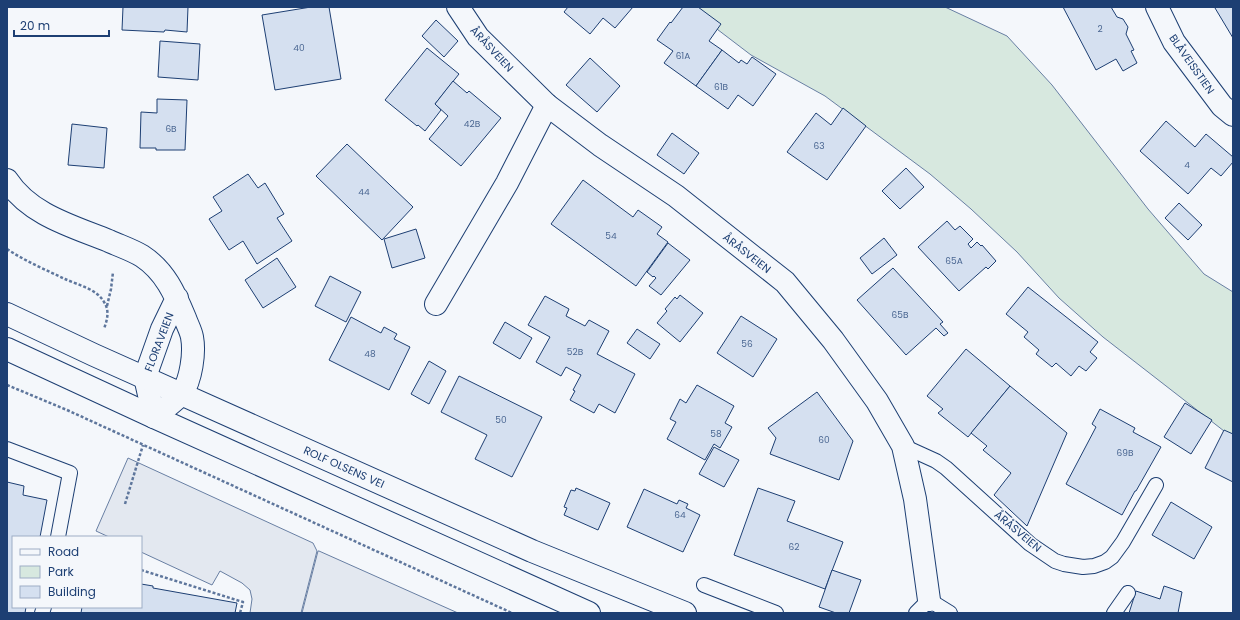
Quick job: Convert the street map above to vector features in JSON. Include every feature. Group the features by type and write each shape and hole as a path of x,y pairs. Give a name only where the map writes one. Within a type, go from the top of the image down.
{"street":[{"name":"ÅRÅSVEIEN","path":"458,7 478,37 547,105 600,145 676,196 785,282 833,340 877,401 903,446 915,499 923,607"},
{"name":"BLÅVEISSTIEN","path":"1157,7 1174,42 1222,106 1233,115"},
{"path":"436,304 507,183 532,137 547,105"},
{"name":"FLORAVEIEN","path":"7,180 33,207 46,215 142,256 152,264 171,286 192,337 193,356 190,371 182,394"},
{"name":"FLORAVEIEN","path":"154,416 145,377 162,329 176,298"},
{"name":"ROLF OLSENS VEI","path":"7,314 532,551 685,613"},
{"path":"7,349 589,613"},
{"path":"154,416 182,394"}],"lane":[{"name":"ÅRÅSVEIEN","path":"903,446 936,461 946,468 1030,544 1055,560 1064,564 1083,568 1105,562 1112,557 1123,542 1156,485"},
{"path":"7,449 70,473 58,536"},
{"path":"704,585 776,613"},
{"path":"1114,613 1128,593"},
{"name":"ÅRÅSVEIEN","path":"923,607 950,613"}],"path":[{"path":"7,249 86,288 101,298 108,312 104,332"},
{"path":"7,385 67,410 512,613"},
{"path":"125,504 143,445"},
{"path":"142,570 243,602 240,613"}],"green space":[{"path":"688,7 945,7 1007,36 1052,85 1148,209 1204,274 1233,292 1233,438 1103,337 1059,298 1017,252 971,209 930,174 825,96 751,55"}],"shaded area":[{"path":"128,458 313,543 317,551 301,613 250,613 252,599 250,590 242,583 220,571 212,585 142,552 142,536 107,536 96,531"},
{"path":"319,551 458,613 302,613"}],"building":[{"path":"123,7 188,7 187,32 165,30 164,32 122,30"},
{"path":"311,7 329,7 341,79 275,90 262,15"},
{"path":"568,7 633,7 615,28 603,18 590,34 564,12"},
{"path":"683,7 698,7 721,24 709,41 722,50 696,86 664,63 673,51 657,40"},
{"path":"1063,7 1111,7 1117,17 1123,19 1128,27 1126,34 1134,50 1131,51 1137,63 1123,71 1116,59 1096,70"},
{"path":"1233,7 1233,38 1215,8"},
{"path":"436,20 458,41 444,57 422,36"},
{"path":"160,41 200,44 198,80 158,77"},
{"path":"427,48 459,74 435,104 441,110 425,131 385,100"},
{"path":"722,50 739,63 741,60 747,64 752,57 776,74 753,106 738,95 728,109 696,86"},
{"path":"590,58 620,86 597,112 566,85"},
{"path":"453,81 467,93 469,91 501,118 461,166 429,139 448,116 435,104"},
{"path":"157,99 187,100 185,150 156,150 156,148 140,148 141,112 157,113"},
{"path":"843,108 866,126 827,180 787,152 816,113 831,125"},
{"path":"1166,121 1195,147 1206,134 1233,157 1233,162 1221,176 1211,168 1188,194 1140,151"},
{"path":"72,124 107,128 104,168 68,165"},
{"path":"672,133 699,153 684,174 657,155"},
{"path":"347,144 413,207 382,240 316,176"},
{"path":"906,168 924,187 900,209 882,191"},
{"path":"248,174 258,188 265,183 284,214 277,218 292,241 257,264 243,241 229,250 209,219 222,211 213,197"},
{"path":"583,180 633,217 638,210 662,227 657,234 668,242 636,286 551,224"},
{"path":"1179,203 1202,225 1188,240 1165,218"},
{"path":"947,221 955,230 960,226 973,239 968,244 971,248 977,242 981,246 982,245 996,261 988,269 986,267 959,291 918,247"},
{"path":"416,229 425,258 392,268 384,239"},
{"path":"884,238 897,255 872,274 860,258"},
{"path":"668,243 690,260 661,295 649,286 656,278 647,272"},
{"path":"277,258 296,287 263,308 245,280"},
{"path":"893,268 943,322 940,324 948,333 944,336 936,328 906,355 857,300"},
{"path":"330,276 361,292 346,322 315,306"},
{"path":"1028,287 1098,342 1090,352 1097,358 1086,371 1079,366 1071,376 1056,363 1052,367 1036,354 1039,350 1024,337 1028,332 1006,314"},
{"path":"680,295 703,313 680,342 657,323 667,311 665,309 675,297 677,299"},
{"path":"545,296 569,309 566,316 585,326 589,320 609,331 597,354 635,374 615,413 599,404 594,413 570,400 575,391 573,390 581,375 566,367 561,376 536,362 550,337 528,325"},
{"path":"741,316 777,339 753,377 717,353"},
{"path":"351,317 381,333 384,327 397,334 394,339 410,347 389,390 329,360"},
{"path":"505,322 532,338 520,359 493,343"},
{"path":"637,329 660,344 650,359 627,343"},
{"path":"966,349 1010,386 968,437 938,413 943,409 927,396"},
{"path":"429,361 446,371 429,404 411,394"},
{"path":"459,376 542,417 512,477 475,459 487,435 441,412"},
{"path":"697,385 734,406 725,423 732,427 720,448 714,444 705,460 667,439 676,422 670,419 680,399 686,403"},
{"path":"1010,386 1067,433 1027,526 994,495 1011,473 983,450 987,446 971,433"},
{"path":"817,392 853,441 839,480 770,454 776,438 768,428"},
{"path":"1185,403 1212,420 1191,454 1164,437"},
{"path":"1100,409 1135,428 1133,432 1161,447 1122,515 1066,484 1096,427 1092,424"},
{"path":"1224,430 1233,434 1233,482 1205,468"},
{"path":"714,447 739,460 724,487 699,474"},
{"path":"7,482 24,486 23,495 47,500 40,536 12,536 12,608 26,608 25,613 7,613"},
{"path":"576,488 610,503 598,530 564,515 567,508 564,507 571,490 575,491"},
{"path":"758,488 795,501 787,521 843,542 825,589 734,555"},
{"path":"644,489 677,504 679,500 688,504 686,508 700,515 683,552 627,527"},
{"path":"1171,502 1212,527 1194,559 1152,535"},
{"path":"832,570 861,580 849,613 836,613 819,607"},
{"path":"142,584 153,586 153,588 237,603 235,613 81,613 82,608 142,608"},
{"path":"1164,586 1182,592 1178,613 1129,613 1136,591 1160,599"}]}
